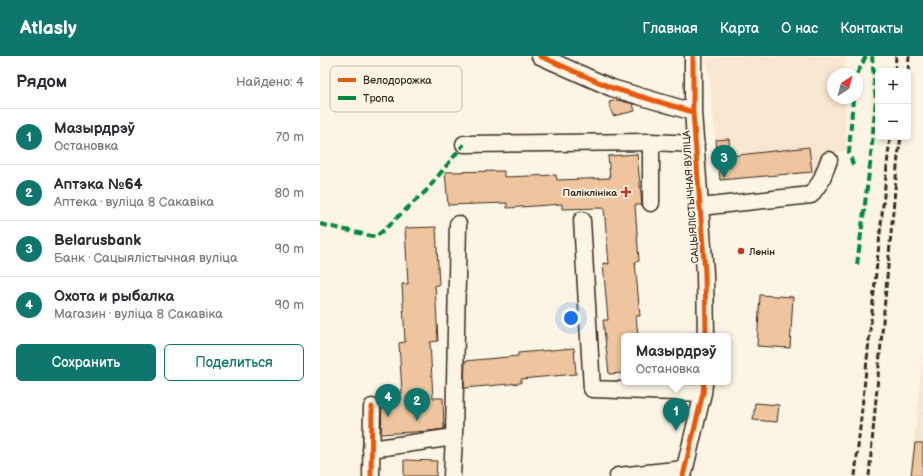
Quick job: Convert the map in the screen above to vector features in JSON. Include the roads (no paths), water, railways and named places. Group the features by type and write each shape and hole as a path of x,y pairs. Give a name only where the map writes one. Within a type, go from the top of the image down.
{"street":[{"path":"540,56 612,88 693,112"},
{"name":"САЦЫЯЛІСТЫЧНАЯ ВУЛІЦА","path":"693,56 693,112 705,273 706,333"},
{"path":"464,144 652,142 696,144"},
{"path":"651,202 652,142"},
{"path":"700,207 810,195 821,181 829,160"},
{"path":"582,220 592,389 703,387 684,473 618,476"},
{"path":"452,476 458,224"},
{"path":"371,476 372,407"},
{"path":"371,449 454,437"}],"railway":[{"path":"895,68 896,56"},
{"path":"908,68 909,56"},
{"path":"855,476 890,140"},
{"path":"869,476 901,140"}],"place":[{"name":"Belarusbank","path":"724,178"},
{"name":"Паліклініка","path":"626,192"},
{"name":"Ленін","path":"741,251"},
{"name":"Охота и рыбалка","path":"388,417"},
{"name":"Аптэка №64","path":"417,421"},
{"name":"Мазырдрэў","path":"676,431"}]}
